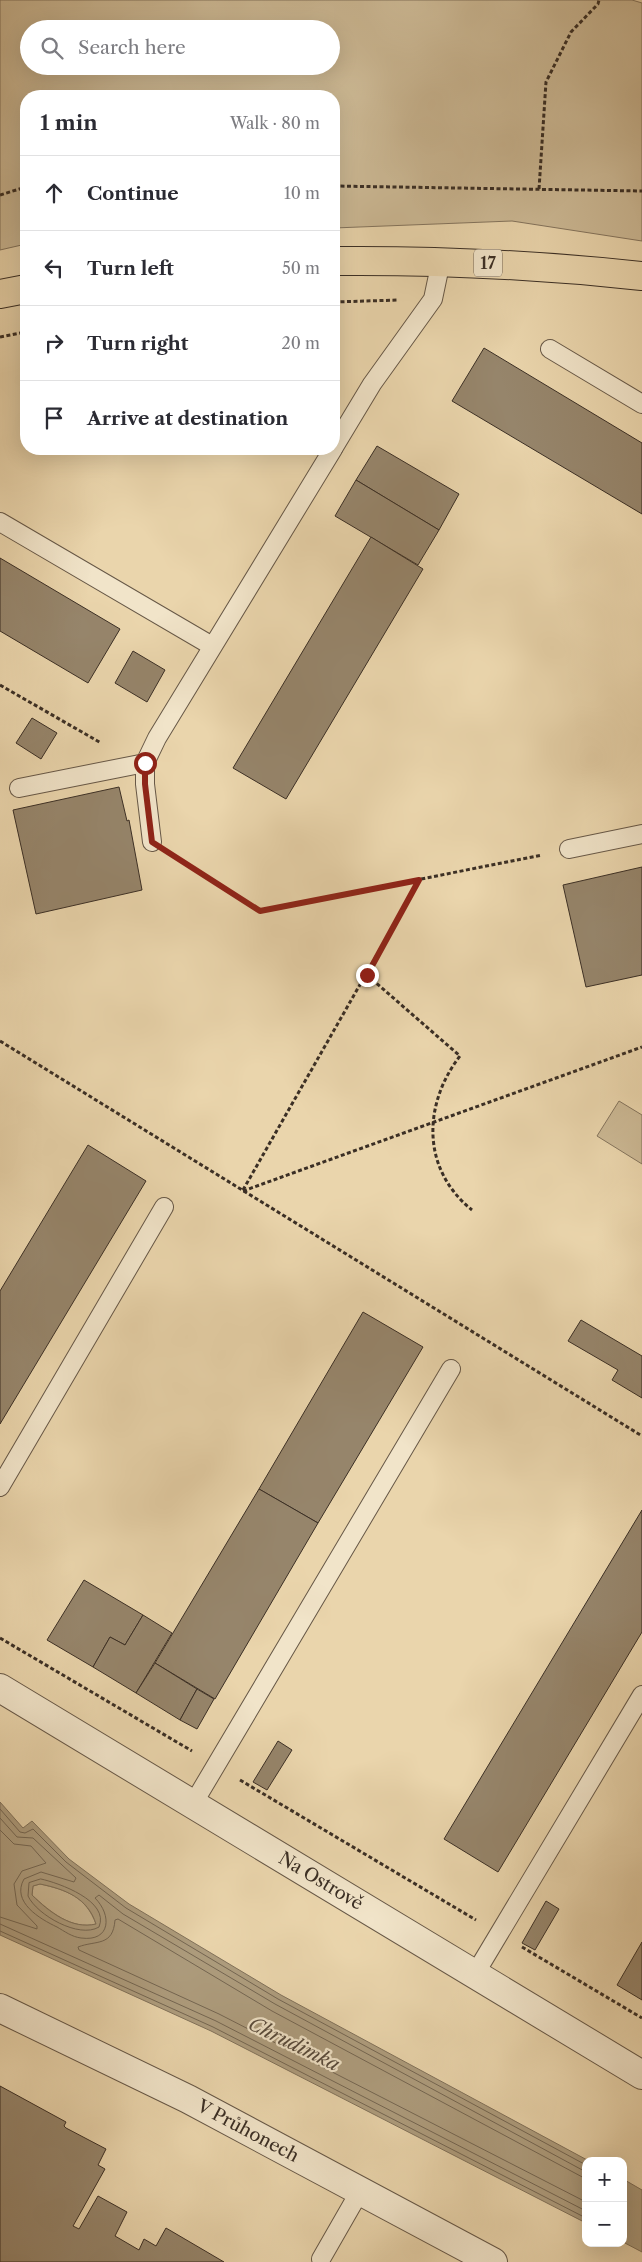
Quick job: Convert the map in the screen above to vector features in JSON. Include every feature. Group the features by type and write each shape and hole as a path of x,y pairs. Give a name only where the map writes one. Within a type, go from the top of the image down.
{"main road":[{"name":"17","path":"340,261 440,261 580,269 642,276"},
{"path":"0,294 20,290"}],"street":[{"name":"Na Ostrově","path":"0,1688 642,2074"},
{"name":"V Průhonech","path":"0,2008 188,2099 360,2191 453,2253 493,2262"}],"lane":[{"path":"340,437 372,384 433,299 440,261"},
{"path":"550,349 642,404"},
{"path":"152,842 145,784 145,763 156,738 329,455"},
{"path":"0,522 212,646"},
{"path":"19,788 145,763"},
{"path":"569,849 642,834"},
{"path":"0,1487 164,1208"},
{"path":"193,1804 451,1369"},
{"path":"475,1974 642,1695"},
{"path":"321,2259 360,2191"}],"path":[{"path":"539,189 546,82 571,32 598,4 599,0"},
{"path":"340,186 642,191"},
{"path":"0,195 20,189"},
{"path":"340,302 433,299"},
{"path":"0,337 20,333"},
{"path":"0,685 102,743 145,763"},
{"path":"152,842 260,911 569,849"},
{"path":"243,1191 367,975 419,880"},
{"path":"367,975 460,1056 440,1087 432,1124 437,1159 444,1175 453,1190 472,1210"},
{"path":"0,1041 642,1436"},
{"path":"243,1191 642,1047"},
{"path":"0,1638 642,2018"}],"shaded area":[{"path":"0,0 632,0 642,3 642,241 512,221 340,228 340,90 20,90 20,245 0,250"},
{"path":"619,1101 642,1115 642,1164 597,1136"},
{"path":"40,1884 67,1892 81,1901 87,1907 96,1924 87,1925 70,1922 46,1908 32,1895 33,1886"}],"water":[{"name":"Chrudimka","path":"0,1802 23,1828 32,1821 69,1859 129,1904 281,1995 582,2157 582,2221 211,2031 0,1935","holes":["40,1884 67,1892 81,1901 87,1907 96,1924 78,1924 61,1918 32,1895 33,1886"]},
{"path":"627,2181 642,2190 642,2252 627,2244"}],"building":[{"path":"484,348 642,443 642,514 452,401"},
{"path":"377,446 459,494 439,530 356,480"},
{"path":"356,480 439,530 418,565 335,516"},
{"path":"371,537 423,569 286,799 233,768"},
{"path":"0,558 120,629 88,683 0,631"},
{"path":"133,651 165,670 147,702 115,683"},
{"path":"32,718 57,733 41,759 16,743"},
{"path":"119,787 127,821 129,820 142,890 36,914 13,810"},
{"path":"642,867 642,975 586,987 563,885"},
{"path":"88,1145 146,1181 0,1424 0,1291"},
{"path":"363,1312 423,1347 318,1523 259,1489"},
{"path":"581,1320 642,1356 642,1398 612,1380 618,1370 568,1341"},
{"path":"259,1489 318,1523 215,1699 155,1663"},
{"path":"642,1510 642,1632 498,1872 444,1839"},
{"path":"84,1580 143,1615 125,1645 110,1637 93,1667 47,1640"},
{"path":"143,1615 172,1633 136,1693 93,1667 110,1637 125,1645"},
{"path":"155,1663 197,1689 180,1720 136,1693"},
{"path":"197,1689 214,1699 197,1729 180,1720"},
{"path":"278,1741 292,1750 267,1790 253,1782"},
{"path":"546,1901 559,1909 535,1950 522,1943"},
{"path":"642,1942 642,2000 617,1985"},
{"path":"0,2086 66,2122 64,2126 66,2128 106,2149 98,2165 105,2169 73,2226 79,2229 98,2196 127,2212 115,2236 139,2250 144,2239 156,2246 166,2228 224,2262 0,2262"}],"route":[{"path":"145,763 145,784 152,842 260,911 419,880 367,975"}]}
